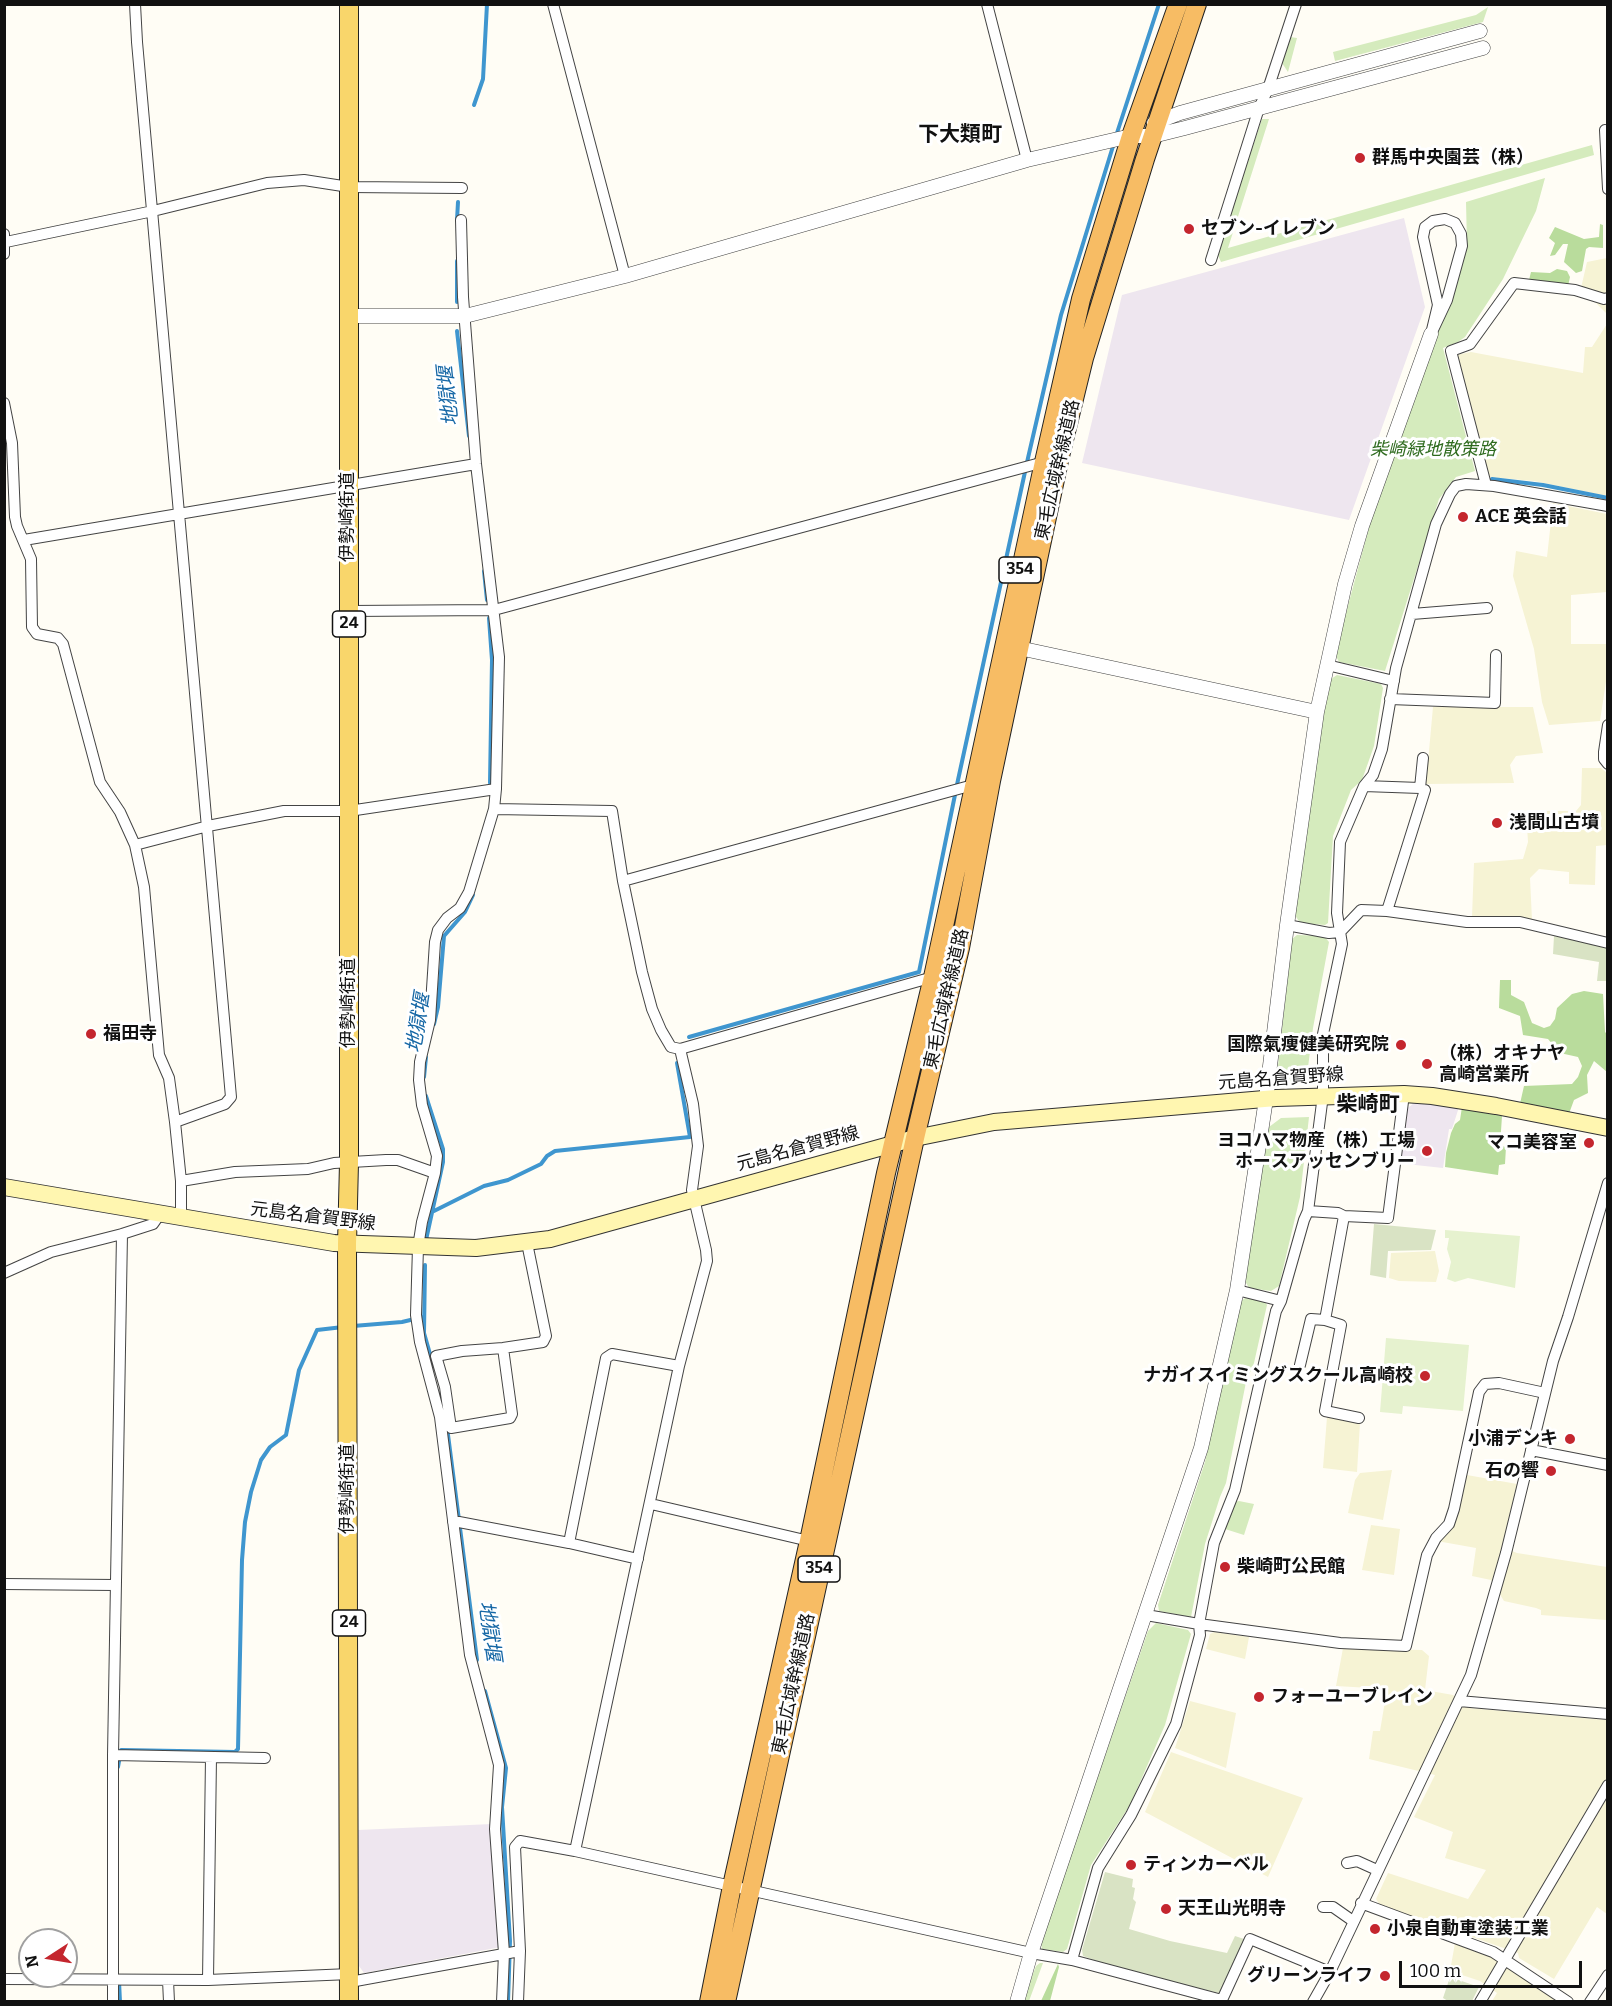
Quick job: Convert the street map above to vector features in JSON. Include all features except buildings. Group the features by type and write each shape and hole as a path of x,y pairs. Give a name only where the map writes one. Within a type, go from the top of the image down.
{"highway":[{"name":"東毛広域幹線道路","path":"726,2001 740,1889 809,1542 1044,462 1082,299 1131,136 1178,4"},
{"name":"東毛広域幹線道路","path":"709,2001 740,1889 960,948 982,826 1060,456 1084,358 1197,4"}],"main road":[{"name":"伊勢崎街道","path":"349,4 349,1163 347,1244 349,2001"},
{"name":"元島名倉賀野線","path":"4,1187 296,1238 347,1244 476,1248 550,1239 915,1138 994,1122 1323,1095 1404,1094 1496,1106 1608,1128"}],"street":[{"path":"135,4 231,1097 225,1104 175,1122"},
{"path":"553,4 625,276"},
{"path":"987,4 1027,160"},
{"path":"1211,260 1259,108 1268,89 1296,4"},
{"path":"348,316 465,316 625,276 1027,160 1131,136 1268,89 1480,31"},
{"path":"1156,128 1259,108 1483,48"},
{"path":"1605,130 1608,189"},
{"path":"4,254 5,238 153,211 267,183 304,180 349,187 462,188"},
{"path":"1017,2001 1031,1953 1201,1448 1237,1290 1266,1099 1317,712 1345,584 1362,526 1431,334 1447,300 1462,246 1461,234 1455,223 1445,219 1433,221 1425,227 1423,237 1438,305 1431,334"},
{"path":"461,220 465,316 476,464 499,657 494,809 469,892 460,908 447,918 438,930 435,942 430,1020 420,1062 419,1080 422,1105 437,1156 418,1247 416,1321 435,1373 445,1387 451,1428 510,1418 512,1414 503,1348"},
{"path":"1486,485 1451,351 1470,344 1514,283 1575,290 1604,299 1608,298"},
{"path":"4,403 12,443 15,517 30,559 32,627 37,634 58,638 63,644 100,782 120,812 135,845 144,887 159,1055 169,1078 175,1122 181,1181 181,1218"},
{"path":"349,611 494,610 1044,462"},
{"path":"24,540 476,464"},
{"path":"1072,1960 1098,1868 1131,1815 1176,1724 1200,1635 1199,1624 1214,1542 1235,1490 1276,1311 1308,1211 1323,1095 1323,1034 1342,944 1337,913 1340,842 1364,786 1373,775 1382,749 1394,681 1436,524 1456,486 1466,484 1486,485 1608,506"},
{"path":"1412,614 1487,608"},
{"path":"1019,648 1317,712"},
{"path":"1390,699 1495,703 1496,656"},
{"path":"1327,665 1394,681"},
{"path":"1608,725 1604,759 1608,764"},
{"path":"1364,786 1420,788 1424,759"},
{"path":"623,881 973,785"},
{"path":"135,845 208,826 284,810 349,811 496,789"},
{"path":"1388,911 1425,790"},
{"path":"494,809 612,811 623,881 642,972 652,1009 671,1047 680,1049 933,977"},
{"path":"1287,926 1329,933 1340,932 1361,910 1388,911 1467,922 1520,922 1608,943"},
{"path":"574,1851 680,1366 707,1262 692,1190 698,1146 693,1104 680,1049"},
{"path":"1308,1211 1338,1213 1344,1216 1388,1218 1404,1094"},
{"path":"181,1181 235,1172 398,1160 435,1173"},
{"path":"1313,2001 1330,1972 1471,1675 1506,1553 1553,1361 1608,1183"},
{"path":"4,1273 51,1251 153,1224 160,1214"},
{"path":"1325,1320 1344,1216"},
{"path":"114,2001 112,1980 113,1755 122,1234"},
{"path":"502,2001 504,1953 495,1829 499,1766 470,1655 435,1373 436,1356 543,1342 546,1336 527,1243"},
{"path":"1237,1290 1281,1301"},
{"path":"1300,1365 1311,1319 1341,1325 1325,1411 1359,1418"},
{"path":"569,1543 606,1358 612,1354 680,1366"},
{"path":"1146,1615 1340,1643 1406,1646 1427,1555 1436,1538 1449,1524 1454,1509 1479,1392 1485,1384 1499,1383 1545,1393"},
{"path":"1531,1450 1608,1465"},
{"path":"651,1504 809,1542"},
{"path":"453,1522 569,1543 638,1559"},
{"path":"4,1584 115,1585"},
{"path":"1459,1701 1608,1714"},
{"path":"113,1755 265,1758"},
{"path":"208,1980 211,1757"},
{"path":"1480,2001 1608,1785"},
{"path":"518,2001 520,1951 515,1847 520,1841 1072,1960 1221,2001 1250,1939 1330,1972"},
{"path":"1347,1863 1357,1861 1377,1870"},
{"path":"1361,1903 1493,1952 1568,2001"},
{"path":"1323,1906 1333,1907 1353,1921"},
{"path":"4,1979 350,1978 520,1951"},
{"path":"1590,2001 1608,1976"},
{"path":"168,1980 169,2001"}],"shaded area":[{"path":"1404,218 1425,307 1349,520 1082,463 1122,295"},
{"path":"1607,258 1607,314 1581,288 1587,262"},
{"path":"1607,324 1607,496 1534,481 1488,477 1456,355 1471,352 1583,373 1585,347 1592,347"},
{"path":"1553,503 1607,514 1607,592 1571,595 1571,644 1607,644 1607,675 1600,721 1549,725 1542,702 1534,649 1513,576 1516,551 1547,557"},
{"path":"1433,707 1533,707 1543,753 1516,756 1510,765 1514,783 1426,784"},
{"path":"1582,768 1601,768 1607,773 1607,845 1596,846 1595,885 1569,884 1569,872 1539,869 1530,878 1532,920 1519,917 1472,917 1474,863 1523,859 1528,842 1526,811 1576,811 1581,805"},
{"path":"1413,1104 1459,1107 1452,1129 1449,1129 1443,1168 1397,1163 1406,1109"},
{"path":"1435,1251 1439,1271 1436,1282 1399,1281 1389,1278 1391,1253"},
{"path":"1327,1417 1360,1423 1357,1472 1323,1468"},
{"path":"1392,1470 1383,1520 1348,1513 1355,1480 1360,1473"},
{"path":"1467,1475 1517,1484 1502,1547 1517,1553 1607,1567 1607,1620 1541,1615 1541,1610 1536,1608 1504,1601 1491,1580 1472,1576 1476,1548 1437,1541 1456,1518"},
{"path":"1371,1525 1400,1529 1394,1575 1362,1570"},
{"path":"1214,1632 1249,1637 1245,1659 1206,1649 1210,1634"},
{"path":"1343,1648 1422,1650 1429,1656 1425,1690 1453,1695 1469,1708 1607,1720 1607,1914 1597,1907 1554,1979 1519,1958 1518,1953 1380,1905 1376,1899 1388,1873 1468,1899 1486,1870 1445,1858 1453,1832 1414,1817 1435,1775 1369,1759 1373,1731 1380,1731 1387,1689 1336,1686"},
{"path":"1190,1701 1236,1713 1226,1768 1175,1748"},
{"path":"1171,1752 1303,1798 1268,1877 1145,1812"},
{"path":"492,1824 501,1947 364,1973 359,1966 358,1830"},
{"path":"1455,1943 1494,1955 1559,2001 1492,2001 1497,1993 1480,1981 1450,1971"}],"green space":[{"path":"1488,7 1483,22 1335,61 1333,52 1476,15"},
{"path":"1290,37 1297,38 1288,72 1282,63"},
{"path":"1262,119 1269,119 1228,248 1592,145 1594,155 1221,262 1217,253"},
{"name":"柴崎緑地散策路","path":"1545,178 1536,211 1503,279 1465,337 1443,348 1475,471 1456,477 1439,499 1385,671 1339,662 1335,654 1371,520 1467,245 1466,202"},
{"path":"1600,224 1603,225 1603,248 1589,247 1586,249 1582,271 1576,273 1564,262 1568,244 1563,244 1555,255 1550,256 1555,243 1549,238 1555,227 1584,239 1599,237"},
{"path":"1557,269 1567,271 1570,277 1568,286 1529,280 1531,272 1550,273"},
{"path":"1337,675 1381,684 1383,688 1374,746 1362,780 1351,790 1333,836 1328,923 1325,925 1300,923 1295,915 1321,719 1331,679"},
{"path":"1297,935 1324,936 1329,942 1313,1028 1306,1083 1289,1086 1277,1075 1292,939"},
{"path":"1554,936 1607,946 1607,981 1597,981 1599,962 1553,954"},
{"path":"1500,980 1511,980 1511,995 1524,1002 1532,1023 1544,1028 1550,1026 1555,1019 1557,1008 1572,994 1584,991 1603,994 1607,1034 1607,1072 1594,1061 1587,1075 1588,1093 1574,1100 1567,1119 1519,1108 1524,1086 1572,1084 1578,1077 1582,1066 1578,1057 1560,1053 1548,1039 1523,1035 1520,1016 1499,1008"},
{"path":"1462,1107 1502,1116 1500,1146 1506,1147 1505,1164 1499,1165 1498,1175 1445,1167 1451,1133 1455,1124 1460,1120"},
{"path":"1309,1117 1300,1197 1279,1286 1271,1291 1249,1288 1244,1279 1269,1127 1281,1118"},
{"path":"1374,1224 1436,1230 1431,1250 1388,1251 1386,1278 1370,1275"},
{"path":"1445,1230 1520,1236 1515,1288 1468,1278 1455,1282 1447,1279 1451,1262 1447,1249 1449,1238 1445,1238"},
{"path":"1245,1298 1264,1301 1267,1305 1254,1363 1246,1382 1226,1483 1205,1544 1191,1617 1159,1611 1158,1605 1205,1462 1239,1303"},
{"name":"ナガイスイミングスクール高崎校","path":"1386,1338 1469,1345 1463,1411 1403,1406 1402,1414 1380,1412"},
{"path":"1234,1502 1254,1504 1244,1535 1225,1529"},
{"path":"1156,1623 1188,1630 1191,1634 1165,1725 1130,1805 1091,1865 1067,1949 1063,1952 1042,1949 1041,1942 1148,1631"},
{"path":"1105,1872 1133,1879 1132,1887 1135,1888 1133,1899 1136,1902 1129,1929 1170,1941 1227,1953 1235,1936 1244,1939 1223,1991 1219,1993 1151,1977 1083,1956 1082,1950"},
{"path":"1043,1963 1029,2001 1022,2002 1036,1966"},
{"path":"1058,1964 1050,2001 1041,2001"},
{"path":"1450,1977 1479,1987 1472,2001 1448,2001 1443,1998"}],"waterway":[{"name":"地獄堰","path":"474,105 483,79 487,4"},
{"path":"1116,136 1159,4"},
{"path":"689,1037 919,972 958,780 1061,315 1114,143"},
{"name":"地獄堰","path":"457,220 458,202"},
{"name":"地獄堰","path":"457,261 457,302"},
{"name":"地獄堰","path":"457,331 469,436"},
{"path":"1492,479 1543,485 1608,498"},
{"name":"地獄堰","path":"484,571 487,600"},
{"name":"地獄堰","path":"489,618 492,660 490,783"},
{"name":"地獄堰","path":"434,1024 438,1007 444,936 465,912 473,895"},
{"name":"地獄堰","path":"424,1077 426,1057"},
{"path":"434,1211 484,1186 508,1180 541,1164 555,1151 690,1137 677,1063"},
{"name":"地獄堰","path":"426,1096 443,1149 443,1162 426,1240"},
{"name":"地獄堰","path":"425,1265 424,1333 432,1361"},
{"path":"353,1326 402,1322 423,1317"},
{"path":"118,1767 121,1750 235,1752 238,1749 242,1560 245,1522 251,1492 261,1460 270,1447 286,1435 299,1370 317,1330 343,1327"},
{"name":"地獄堰","path":"447,1427 477,1660"},
{"name":"地獄堰","path":"485,1691 506,1768 502,1807 510,1941 508,2002"},
{"path":"119,1981 120,2002"}],"place":[{"name":"群馬中央園芸（株）","path":"1360,158"},
{"name":"セブン-イレブン","path":"1189,229"},
{"name":"ACE 英会話","path":"1463,517"},
{"name":"浅間山古墳","path":"1497,823"},
{"name":"福田寺","path":"91,1034"},
{"name":"国際氣痩健美研究院","path":"1401,1045"},
{"name":"（株）オキナヤ 高崎営業所","path":"1427,1064"},
{"name":"マコ美容室","path":"1589,1143"},
{"name":"ヨコハマ物産（株）工場 ホースアッセンブリー","path":"1427,1151"},
{"name":"ナガイスイミングスクール高崎校","path":"1425,1376"},
{"name":"小浦デンキ","path":"1570,1439"},
{"name":"石の響","path":"1551,1471"},
{"name":"柴崎町公民館","path":"1225,1567"},
{"name":"フォーユーブレイン","path":"1259,1697"},
{"name":"ティンカーベル","path":"1131,1865"},
{"name":"天王山光明寺","path":"1166,1909"},
{"name":"小泉自動車塗装工業","path":"1375,1929"},
{"name":"グリーンライフ","path":"1385,1976"}],"district":[{"name":"下大類町","path":"960,135"},
{"name":"柴崎町","path":"1368,1105"}]}
